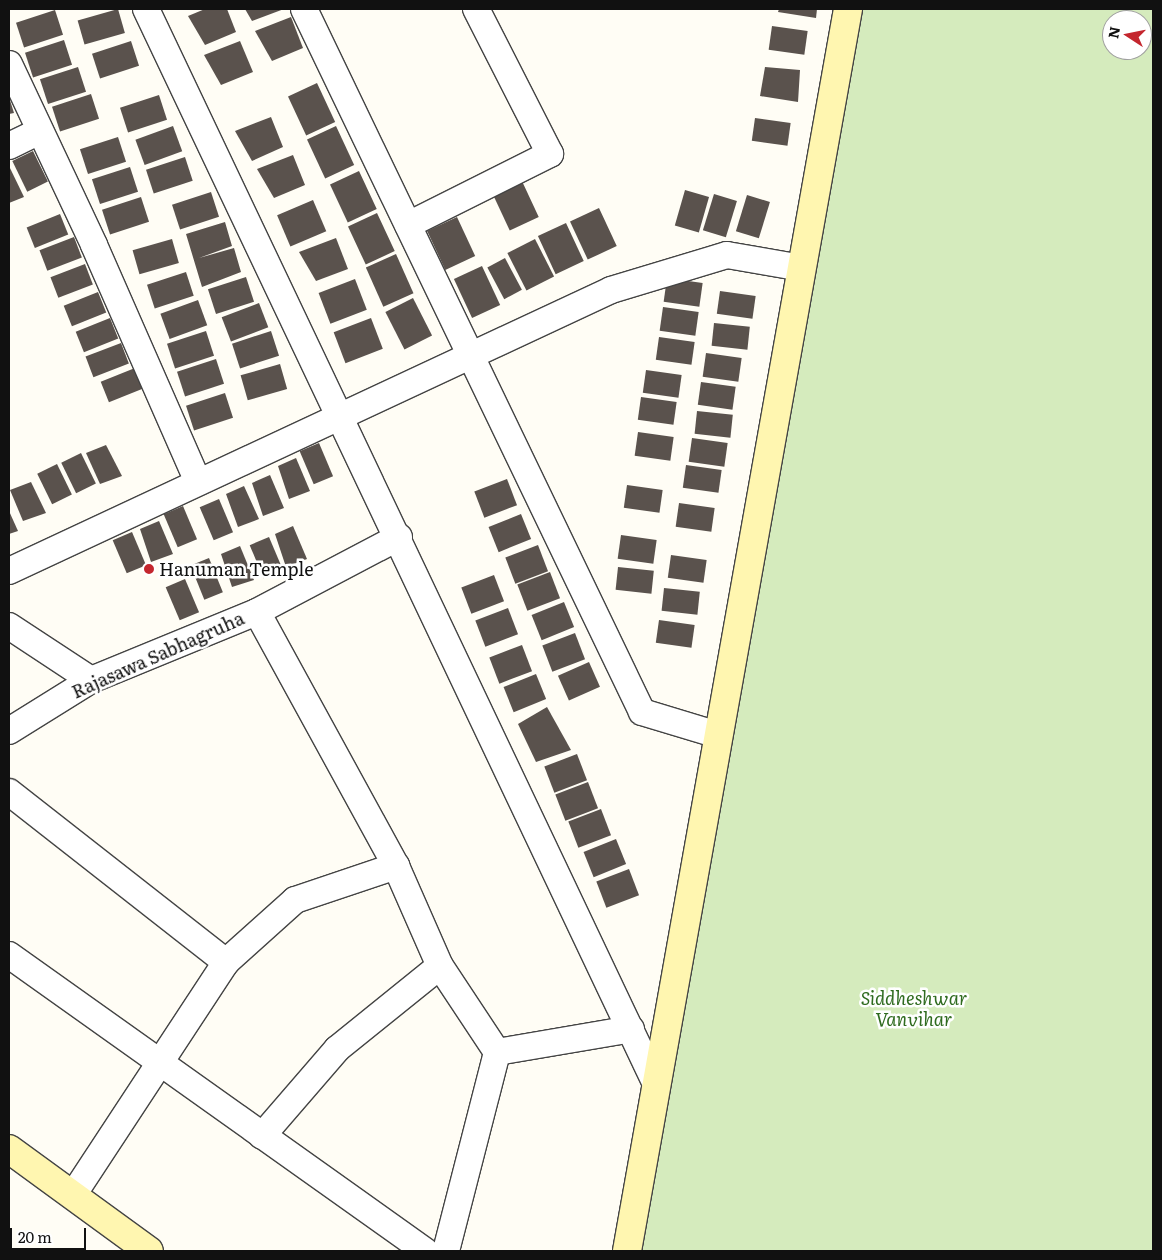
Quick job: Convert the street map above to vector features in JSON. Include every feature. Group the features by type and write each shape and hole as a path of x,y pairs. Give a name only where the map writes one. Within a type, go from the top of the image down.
{"street":[{"path":"146,9 399,538 656,1084"},
{"path":"304,9 642,712 718,735"},
{"path":"408,225 550,154 476,9"},
{"path":"627,1251 848,9"},
{"path":"9,64 94,245 198,482"},
{"path":"9,146 40,131"},
{"path":"9,571 611,290 727,256 802,268"},
{"name":"Rajasawa Sabhagruha","path":"9,731 91,680 257,612 399,538"},
{"path":"257,612 396,866 440,966 497,1052 446,1251"},
{"path":"9,626 91,680"},
{"path":"9,792 226,962"},
{"path":"73,1196 226,962 295,900 396,866"},
{"path":"9,955 425,1251"},
{"path":"262,1136 337,1049 440,966"},
{"path":"497,1052 630,1029"},
{"path":"9,1149 149,1251"}],"green space":[{"name":"Siddheshwar Vanvihar","path":"848,9 1153,9 1153,1251 627,1251"}],"building":[{"path":"118,9 125,33 85,45 78,21"},
{"path":"205,9 227,9 236,32 205,45 188,16"},
{"path":"245,9 284,9 252,21"},
{"path":"779,9 817,9 816,18 778,12"},
{"path":"55,10 63,35 24,47 16,23"},
{"path":"291,17 303,48 272,61 255,31"},
{"path":"772,26 808,31 804,55 769,50"},
{"path":"64,40 72,65 33,77 25,53"},
{"path":"131,41 139,66 100,78 92,54"},
{"path":"240,41 253,72 221,85 204,55"},
{"path":"78,67 86,92 48,104 40,79"},
{"path":"765,67 800,70 798,102 760,96"},
{"path":"317,83 335,122 306,135 288,97"},
{"path":"91,94 99,119 60,131 52,107"},
{"path":"159,95 167,120 128,132 120,108"},
{"path":"9,97 14,113 9,114"},
{"path":"271,117 283,147 252,161 235,131"},
{"path":"755,118 791,123 787,146 752,141"},
{"path":"173,126 182,151 145,165 135,140"},
{"path":"336,126 354,165 325,178 307,140"},
{"path":"118,137 126,162 88,174 80,149"},
{"path":"33,151 48,182 27,192 12,161"},
{"path":"293,155 305,185 274,198 257,169"},
{"path":"185,157 193,181 154,193 146,170"},
{"path":"9,166 24,197 9,203"},
{"path":"130,167 138,192 100,204 92,179"},
{"path":"359,171 377,209 348,223 330,185"},
{"path":"521,179 539,217 510,231 492,193"},
{"path":"685,190 709,197 699,232 675,226"},
{"path":"211,192 219,217 180,229 172,205"},
{"path":"714,194 737,201 726,237 703,230"},
{"path":"747,195 770,202 759,238 736,231"},
{"path":"141,197 149,222 110,234 102,210"},
{"path":"313,200 326,231 290,247 277,215"},
{"path":"599,208 617,246 588,260 570,222"},
{"path":"377,213 395,251 366,265 348,227"},
{"path":"60,214 68,234 35,248 27,227"},
{"path":"457,217 475,256 445,270 427,231"},
{"path":"225,222 232,246 199,258 234,248 241,272 202,287 186,234"},
{"path":"566,223 584,261 556,274 538,236"},
{"path":"74,237 82,258 47,271 39,250"},
{"path":"336,238 348,269 316,281 299,252"},
{"path":"172,239 179,263 139,274 133,250"},
{"path":"535,239 554,276 526,290 507,253"},
{"path":"396,254 413,293 383,307 366,267"},
{"path":"505,258 522,290 504,299 487,267"},
{"path":"85,264 93,285 58,298 50,277"},
{"path":"482,266 500,305 472,318 454,279"},
{"path":"186,272 194,296 155,308 147,285"},
{"path":"246,277 254,302 216,314 208,289"},
{"path":"667,278 703,283 699,307 664,302"},
{"path":"355,279 367,310 330,324 319,293"},
{"path":"720,291 756,296 752,319 717,314"},
{"path":"98,292 106,312 72,326 64,306"},
{"path":"413,298 432,335 404,349 385,312"},
{"path":"198,300 207,325 170,339 160,314"},
{"path":"259,303 268,327 231,342 222,317"},
{"path":"663,307 699,312 695,336 660,331"},
{"path":"110,318 118,338 84,352 76,332"},
{"path":"371,318 383,349 345,363 334,332"},
{"path":"714,323 750,327 747,350 712,346"},
{"path":"206,331 214,356 175,368 167,344"},
{"path":"271,331 279,356 240,368 232,344"},
{"path":"659,337 695,342 691,365 656,360"},
{"path":"121,343 129,364 93,377 86,357"},
{"path":"706,353 742,358 738,382 703,377"},
{"path":"216,359 224,384 185,396 177,372"},
{"path":"280,364 287,389 248,400 241,375"},
{"path":"135,368 143,388 109,402 101,382"},
{"path":"646,370 682,375 678,398 643,393"},
{"path":"701,382 736,387 732,410 698,405"},
{"path":"225,393 233,418 194,430 186,406"},
{"path":"641,397 677,402 673,425 638,420"},
{"path":"697,411 733,415 730,438 695,434"},
{"path":"638,432 674,437 670,461 635,456"},
{"path":"692,438 728,443 724,467 689,462"},
{"path":"319,443 333,476 314,484 300,451"},
{"path":"106,445 122,476 100,484 86,453"},
{"path":"81,453 96,484 76,493 61,463"},
{"path":"296,458 310,491 289,499 278,466"},
{"path":"57,464 72,495 52,504 37,474"},
{"path":"686,465 722,470 718,493 683,488"},
{"path":"270,475 284,508 263,516 252,483"},
{"path":"507,479 517,505 484,518 474,492"},
{"path":"31,482 46,513 23,521 10,490"},
{"path":"627,485 663,490 659,513 624,508"},
{"path":"244,486 259,519 238,527 226,494"},
{"path":"219,499 233,532 214,540 200,507"},
{"path":"679,503 715,508 711,532 676,527"},
{"path":"183,506 197,539 178,547 164,514"},
{"path":"9,511 18,531 9,534"},
{"path":"521,514 531,539 499,552 489,527"},
{"path":"159,521 173,554 151,562 140,529"},
{"path":"293,526 307,559 286,567 275,534"},
{"path":"132,532 146,565 127,573 113,540"},
{"path":"621,535 657,540 653,564 618,559"},
{"path":"269,537 283,570 264,578 250,545"},
{"path":"538,545 548,571 515,584 505,558"},
{"path":"240,546 254,580 232,587 221,554"},
{"path":"671,555 707,560 703,583 668,578"},
{"path":"209,558 223,592 204,600 190,565"},
{"path":"618,567 654,571 651,594 616,590"},
{"path":"550,572 560,598 527,611 517,585"},
{"path":"494,575 504,601 471,614 461,588"},
{"path":"185,579 199,612 180,620 166,587"},
{"path":"664,588 700,592 697,615 662,611"},
{"path":"564,602 574,627 542,640 532,615"},
{"path":"508,608 518,634 485,647 475,621"},
{"path":"659,620 695,625 691,648 656,643"},
{"path":"575,633 585,659 552,672 542,646"},
{"path":"522,645 532,671 499,684 489,658"},
{"path":"589,662 600,687 569,700 558,676"},
{"path":"536,674 546,699 514,712 504,687"},
{"path":"547,707 571,750 536,762 518,724"},
{"path":"577,754 587,780 554,793 544,767"},
{"path":"588,782 598,808 565,821 555,795"},
{"path":"601,809 611,835 578,848 568,822"},
{"path":"616,839 626,864 594,877 584,852"},
{"path":"629,869 639,895 606,908 596,882"}],"place":[{"name":"Hanuman Temple","path":"149,569"}]}
